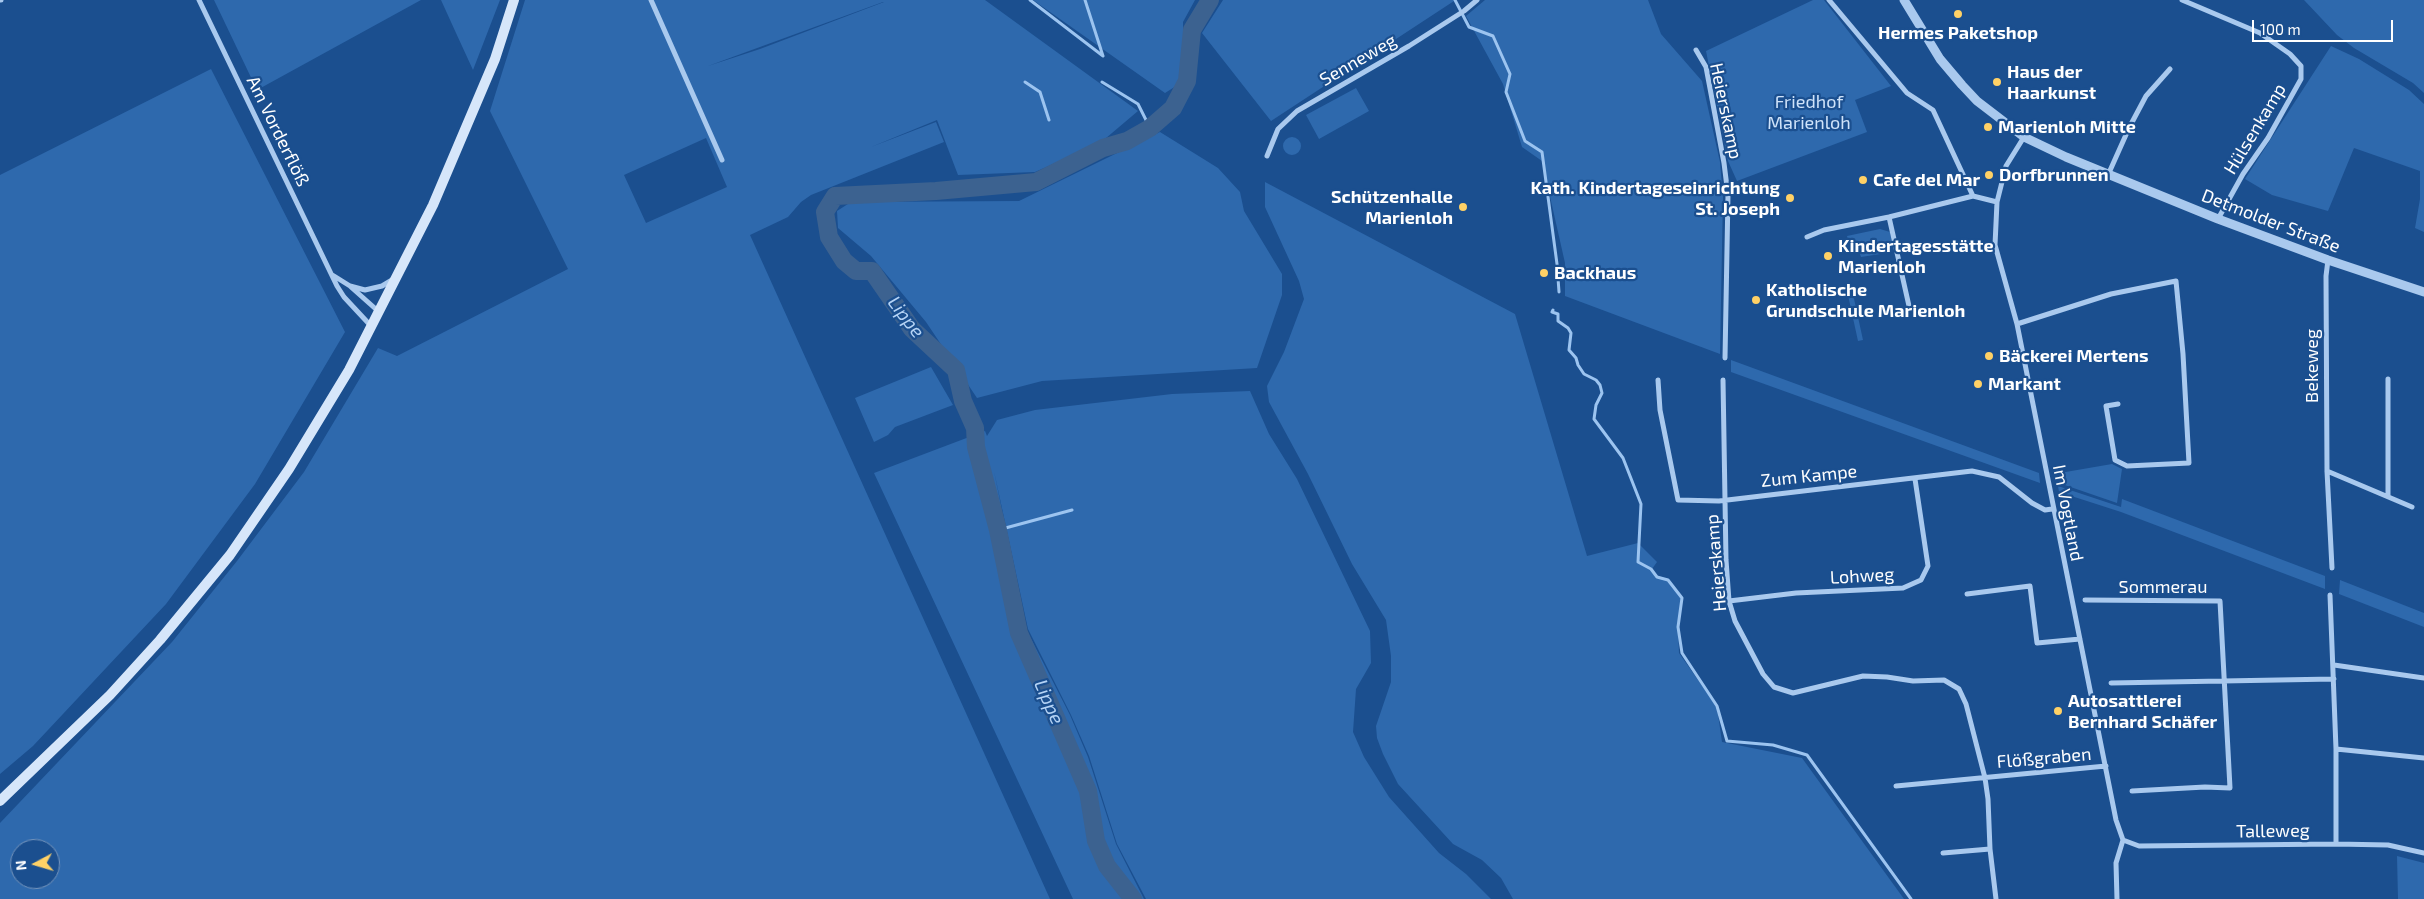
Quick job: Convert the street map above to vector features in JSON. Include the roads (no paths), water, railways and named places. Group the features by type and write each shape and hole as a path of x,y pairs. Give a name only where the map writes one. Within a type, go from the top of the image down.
{"main road":[{"path":"0,801 110,696 160,640 230,555 294,460 340,387 441,187 494,59 514,0"}],"street":[{"name":"Am Vorderflöß","path":"199,0 331,274 344,297 372,326"},
{"path":"651,0 722,160"},
{"name":"Senneweg","path":"1267,156 1278,129 1297,111 1456,16 1477,0"},
{"path":"1830,0 1907,93 1933,110 1973,196"},
{"name":"Detmolder Straße","path":"1904,0 1940,59 1962,85 1977,101 2024,137 2108,175 2218,219 2328,260 2424,292"},
{"name":"Hülsenkamp","path":"2182,0 2260,33 2290,54 2301,66 2301,79 2268,138 2244,174 2218,219"},
{"name":"Heierskamp","path":"1696,50 1706,67 1728,195 1725,358"},
{"path":"2108,175 2146,96 2170,69"},
{"name":"Im Vogtland","path":"2024,137 2006,166 1997,202 1995,245 2017,324 2052,510 2116,820 2123,840"},
{"path":"1807,237 1824,230 1889,217 1973,196 1997,202"},
{"path":"1889,217 1909,306"},
{"name":"Bekeweg","path":"2328,260 2326,276 2327,471 2332,568"},
{"path":"331,274 350,286 379,312"},
{"path":"350,286 365,290 382,286 396,277"},
{"path":"2017,324 2111,294 2176,282 2183,354 2189,463 2127,466 2115,460 2106,406 2118,404"},
{"path":"2388,379 2388,496"},
{"name":"Zum Kampe","path":"1658,380 1660,410 1678,500 1724,499 1915,479 1972,471 1994,475 2006,481 2032,503 2045,510 2052,510"},
{"name":"Heierskamp","path":"1723,380 1724,499 1729,601 1736,621 1768,682 1779,690 1798,693 1863,676 1887,676 1913,682 1944,680 1954,685 1966,704 1985,778"},
{"path":"2327,471 2412,507"},
{"name":"Lohweg","path":"1729,601 1796,593 1903,588 1921,580 1928,566 1915,479"},
{"path":"1967,594 2030,586 2037,643 2080,640"},
{"path":"2330,595 2334,664 2336,844"},
{"name":"Sommerau","path":"2085,600 2220,601 2230,788 2206,787 2132,791"},
{"path":"2334,664 2424,678"},
{"path":"2112,683 2334,679"},
{"path":"2336,749 2424,758"},
{"name":"Flößgraben","path":"1896,786 2106,766"},
{"name":"Flößgraben","path":"1985,778 1996,899"},
{"path":"2117,899 2116,862 2123,840"},
{"name":"Talleweg","path":"2123,840 2139,846 2388,845 2424,853"},
{"path":"1943,853 1990,849"}],"waterway":[{"path":"1030,0 1103,56"},
{"path":"1085,0 1103,56"},
{"name":"Lippe","path":"1133,899 1107,866 1096,841 1088,791 1019,633 998,530 976,447 975,428 963,401 956,370 912,329 872,271 856,271 844,261 829,237 825,212 835,196 936,191 1036,182 1103,148 1127,141 1150,128 1173,108 1187,81 1192,30 1210,0"},
{"path":"1455,0 1469,27 1493,36 1510,74 1506,92 1525,141 1542,152 1559,292"},
{"path":"1025,82 1040,92 1049,120"},
{"path":"1102,82 1138,104 1150,128"},
{"path":"1553,310 1552,312 1558,314 1558,321 1568,328 1571,333 1569,350 1576,358 1578,365 1584,374 1596,380 1600,385 1602,393 1596,405 1594,419 1623,458 1641,504 1638,562 1651,569 1657,577 1668,580 1682,598 1678,627 1682,653 1717,706 1727,741 1773,745 1807,755 1911,899"},
{"path":"998,530 1072,510"}],"place":[{"name":"Hermes Paketshop","path":"1958,14"},
{"name":"Haus der Haarkunst","path":"1997,82"},
{"name":"Marienloh Mitte","path":"1988,127"},
{"name":"Dorfbrunnen","path":"1989,175"},
{"name":"Cafe del Mar","path":"1863,180"},
{"name":"Kath. Kindertageseinrichtung St. Joseph","path":"1790,198"},
{"name":"Schützenhalle Marienloh","path":"1463,207"},
{"name":"Kindertagesstätte Marienloh","path":"1828,256"},
{"name":"Backhaus","path":"1544,273"},
{"name":"Katholische Grundschule Marienloh","path":"1756,300"},
{"name":"Bäckerei Mertens","path":"1989,356"},
{"name":"Markant","path":"1978,384"},
{"name":"Autosattlerei Bernhard Schäfer","path":"2058,711"}],"park label":[{"name":"Friedhof Marienloh","path":"1809,112"}]}
